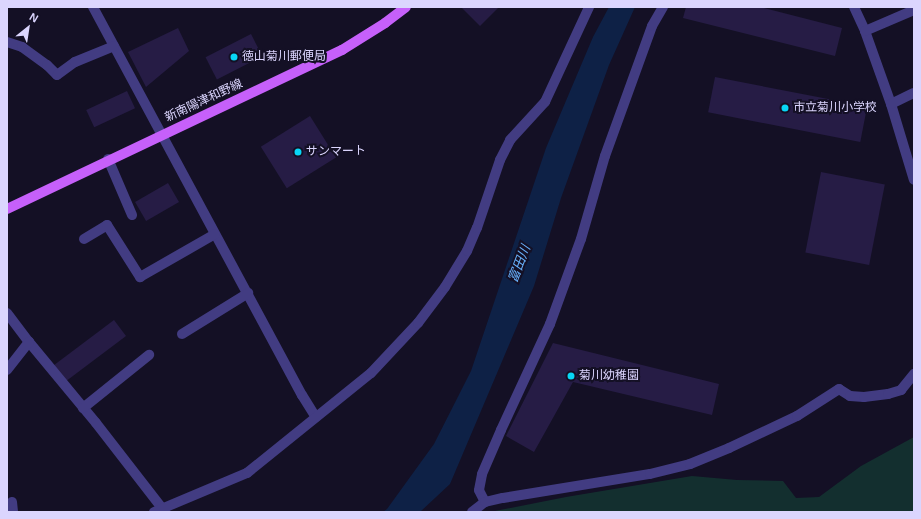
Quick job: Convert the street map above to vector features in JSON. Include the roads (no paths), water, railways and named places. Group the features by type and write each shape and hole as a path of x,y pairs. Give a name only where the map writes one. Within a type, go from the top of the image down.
{"main road":[{"name":"新南陽津和野線","path":"7,208 108,159 342,50 384,24 406,7"}],"street":[{"path":"93,7 302,395 316,417"},
{"path":"7,313 84,408 153,499 160,511 247,473 371,373 418,323 445,287 467,251 477,228 500,160 510,140 545,102 589,7"},
{"path":"485,502 479,490 482,474 500,430 550,324 581,239 605,156 652,26 663,7"},
{"path":"854,7 865,31 913,175"},
{"path":"865,31 914,10"},
{"path":"7,42 22,47 47,65 57,75 75,62 114,46"},
{"path":"890,104 914,93"},
{"path":"108,159 132,215"},
{"path":"84,239 107,225 140,277 215,234"},
{"path":"182,334 248,293"},
{"path":"7,370 29,342"},
{"path":"84,408 149,355"},
{"path":"472,512 485,502 650,474 690,464 729,448 797,416 839,390 850,396 864,397 888,394 901,390 914,374"}],"water":[{"name":"富田川","path":"609,7 635,7 609,65 561,198 534,286 450,484 420,512 383,512 387,509 434,444 471,371 546,148 593,37"}],"place":[{"name":"徳山菊川郵便局","path":"234,57"},
{"name":"市立菊川小学校","path":"785,108"},
{"name":"サンマート","path":"298,152"},
{"name":"菊川幼稚園","path":"571,376"}]}
